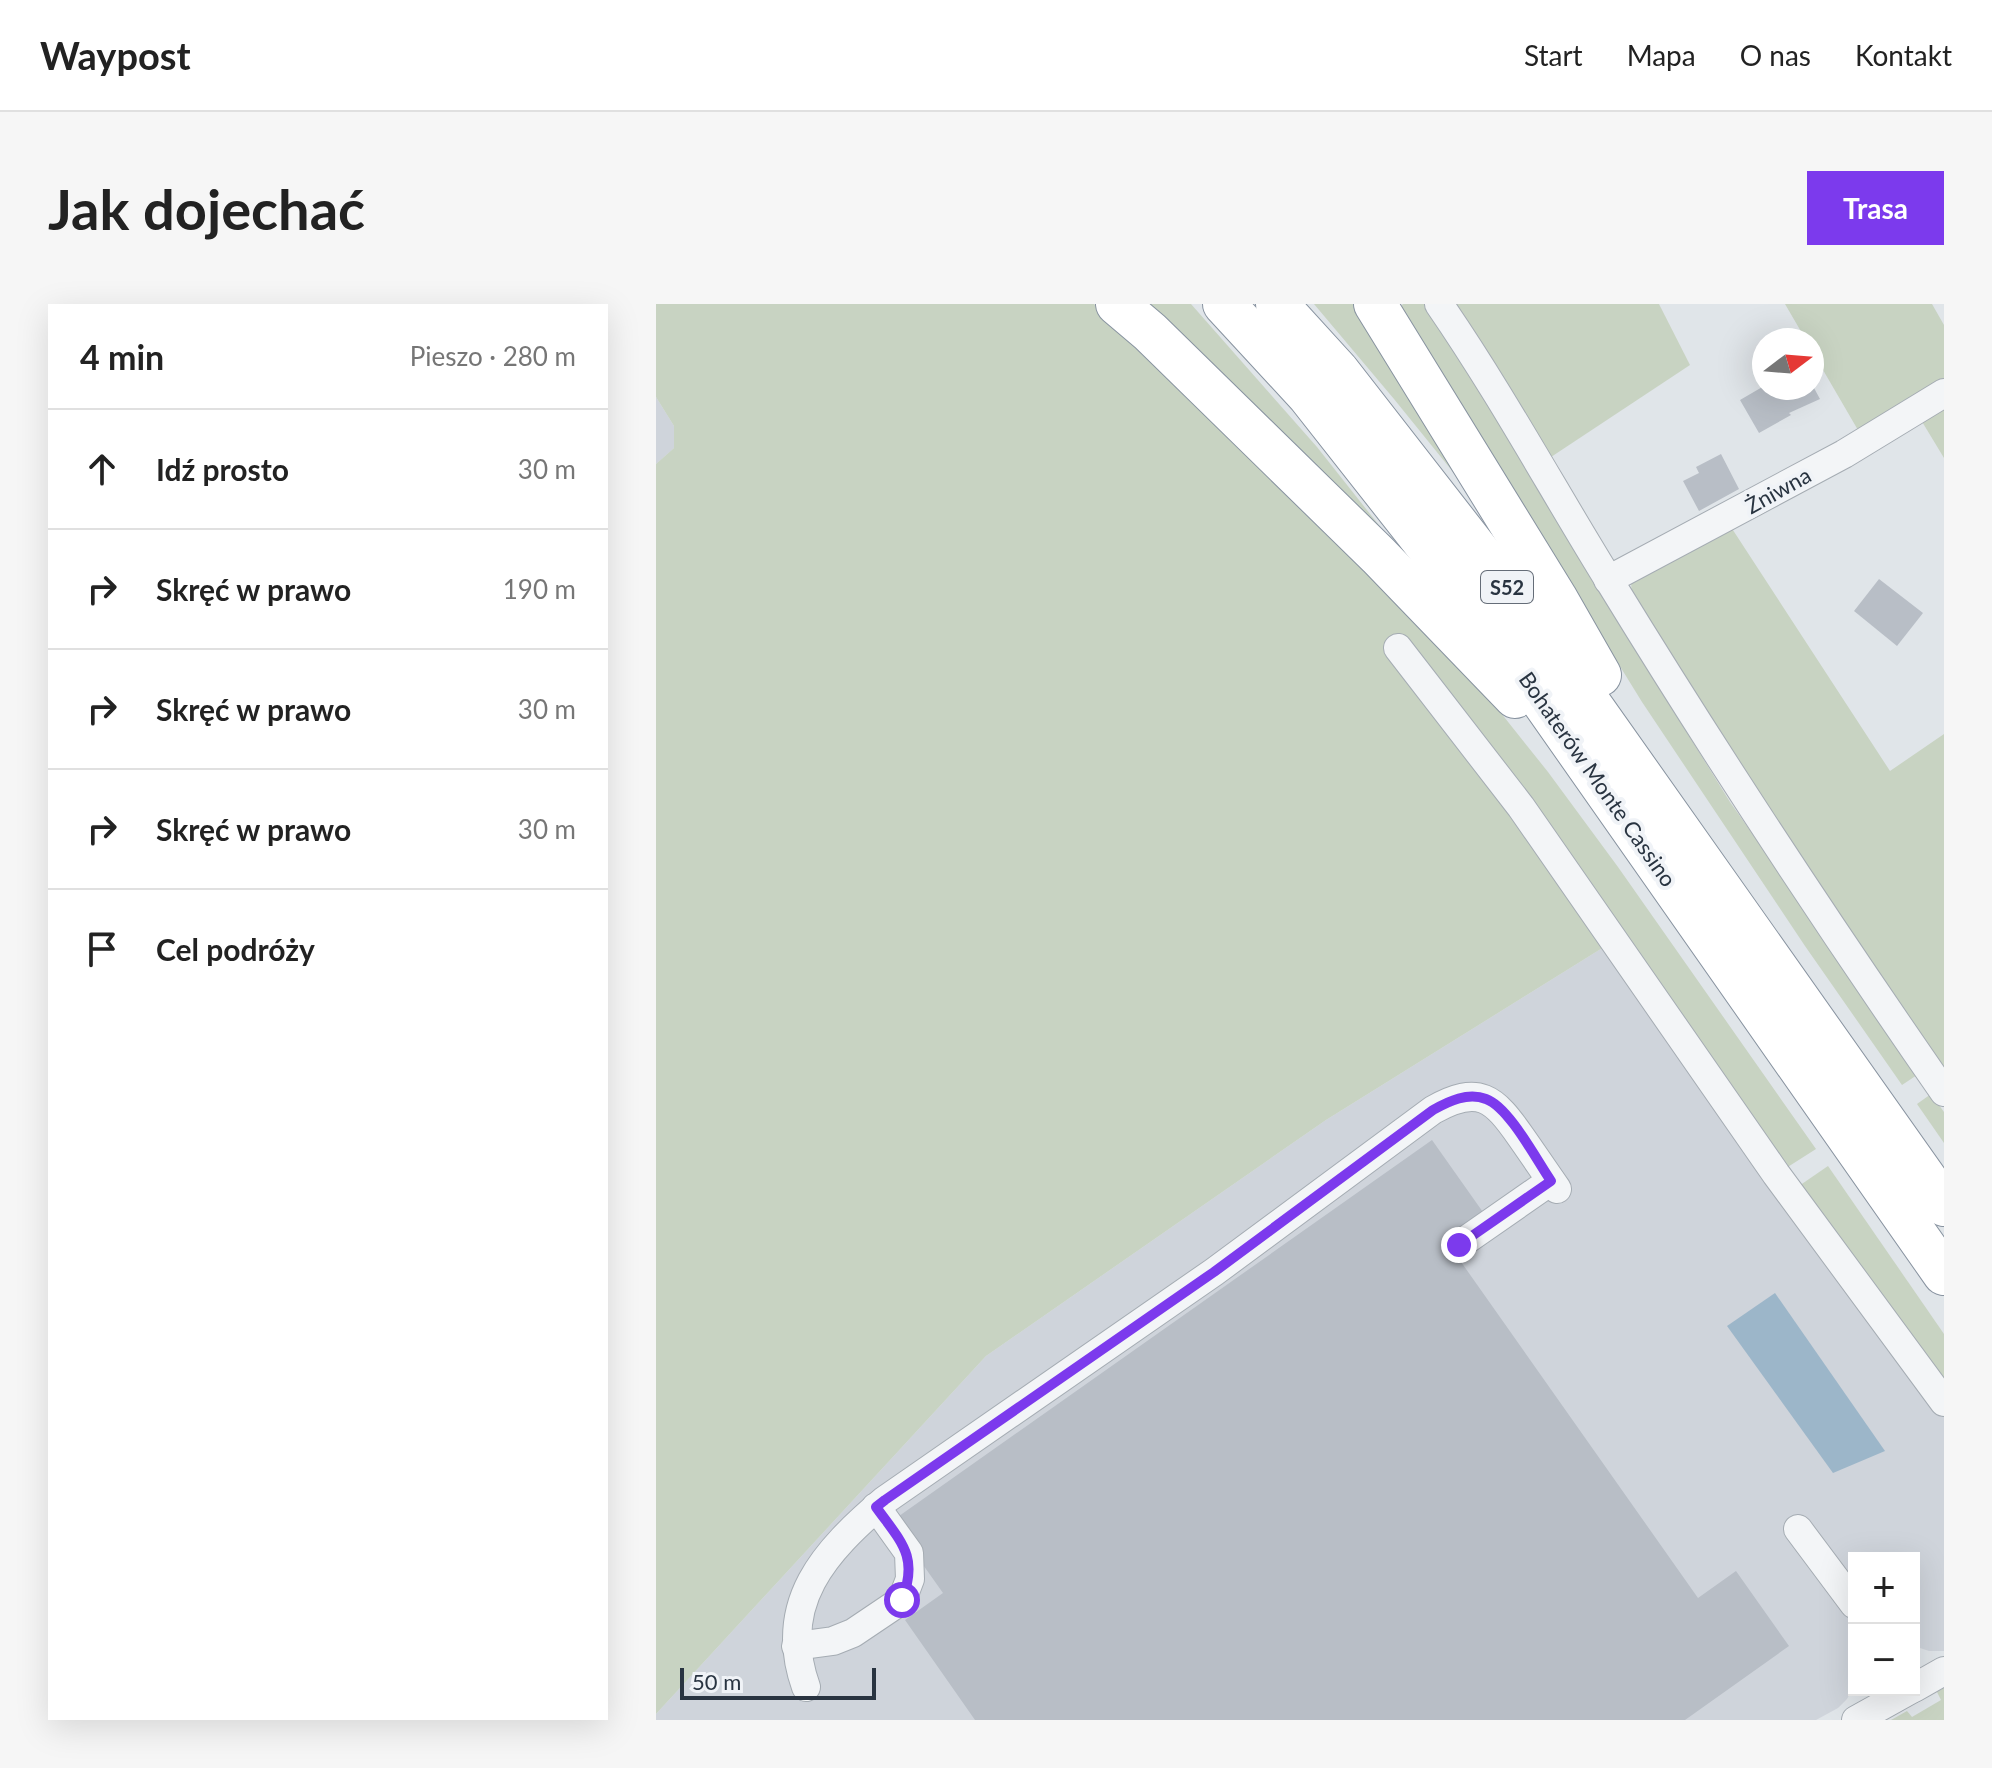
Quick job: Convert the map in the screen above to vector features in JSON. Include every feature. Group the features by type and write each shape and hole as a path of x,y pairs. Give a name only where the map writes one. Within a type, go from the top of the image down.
{"highway":[{"path":"1117,304 1160,341 1379,556 1613,799"},
{"name":"Bohaterów Monte Cassino","path":"1224,304 1308,395 1470,601 1613,799 1944,1274"},
{"name":"Bohaterów Monte Cassino","path":"1277,304 1338,371 1521,606 1944,1205"},
{"path":"1375,304 1556,598 1719,885"}],"street":[{"path":"1439,304 1466,343 1742,795 1944,1092"},
{"name":"Żniwna","path":"1608,580 1844,454 1944,393"},
{"path":"1398,648 1521,807 1776,1174 1944,1402"},
{"path":"806,1687 796,1646 802,1599 820,1566 850,1530 876,1507 1214,1272 1433,1110 1452,1099 1486,1099 1501,1108 1554,1185 1459,1245"},
{"path":"796,1646 814,1646 853,1633 902,1600 910,1579 909,1553 876,1507"},
{"path":"1798,1529 1848,1596"},
{"path":"1920,1685 1944,1671"},
{"path":"1856,1720 1900,1696"}],"shaded area":[{"path":"656,397 674,426 674,448 656,464"},
{"path":"1604,947 1944,1413 1944,1651 1920,1648 1920,1552 1848,1552 1849,1696 1838,1708 1816,1720 656,1720 656,1714 986,1356 1326,1120"}],"green space":[{"path":"656,304 1094,304 1419,619 1497,708 1618,867 1816,1149 1783,1170 1604,947 1326,1120 986,1356 656,1714 656,464 674,448 674,426 656,397"},
{"path":"1140,304 1191,304 1317,447 1397,548"},
{"path":"1314,304 1359,304 1466,488 1394,399"},
{"path":"1403,304 1427,304 1730,802 1920,1073 1902,1085 1642,702 1399,308"},
{"path":"1446,304 1659,304 1690,365 1548,459"},
{"path":"1785,304 1932,304 1944,325 1944,385 1862,437 1824,372 1824,328 1799,328"},
{"path":"1944,400 1944,458 1918,415"},
{"path":"1729,524 1890,771 1944,734 1944,1068 1752,790 1632,599 1631,581"},
{"path":"1931,1094 1944,1112 1944,1143 1917,1104"},
{"path":"1828,1166 1944,1334 1944,1390 1796,1188"},
{"path":"1944,1688 1944,1720 1891,1720 1907,1711 1912,1717 1941,1700 1937,1692"}],"water":[{"path":"1775,1293 1885,1451 1833,1473 1727,1326"}],"building":[{"path":"1752,393 1752,400 1818,400 1789,413 1791,415 1759,433 1740,400"},
{"path":"1721,454 1739,489 1699,511 1683,481 1699,473 1696,467"},
{"path":"1879,579 1923,613 1897,646 1854,611"},
{"path":"1432,1140 1485,1215 1447,1242 1698,1598 1736,1571 1789,1646 1685,1720 975,1720 905,1620 943,1593 892,1521"}],"route":[{"path":"902,1600 910,1579 909,1553 876,1507 1214,1272 1433,1110 1452,1099 1471,1097 1486,1099 1501,1108 1551,1181 1459,1245"}]}
